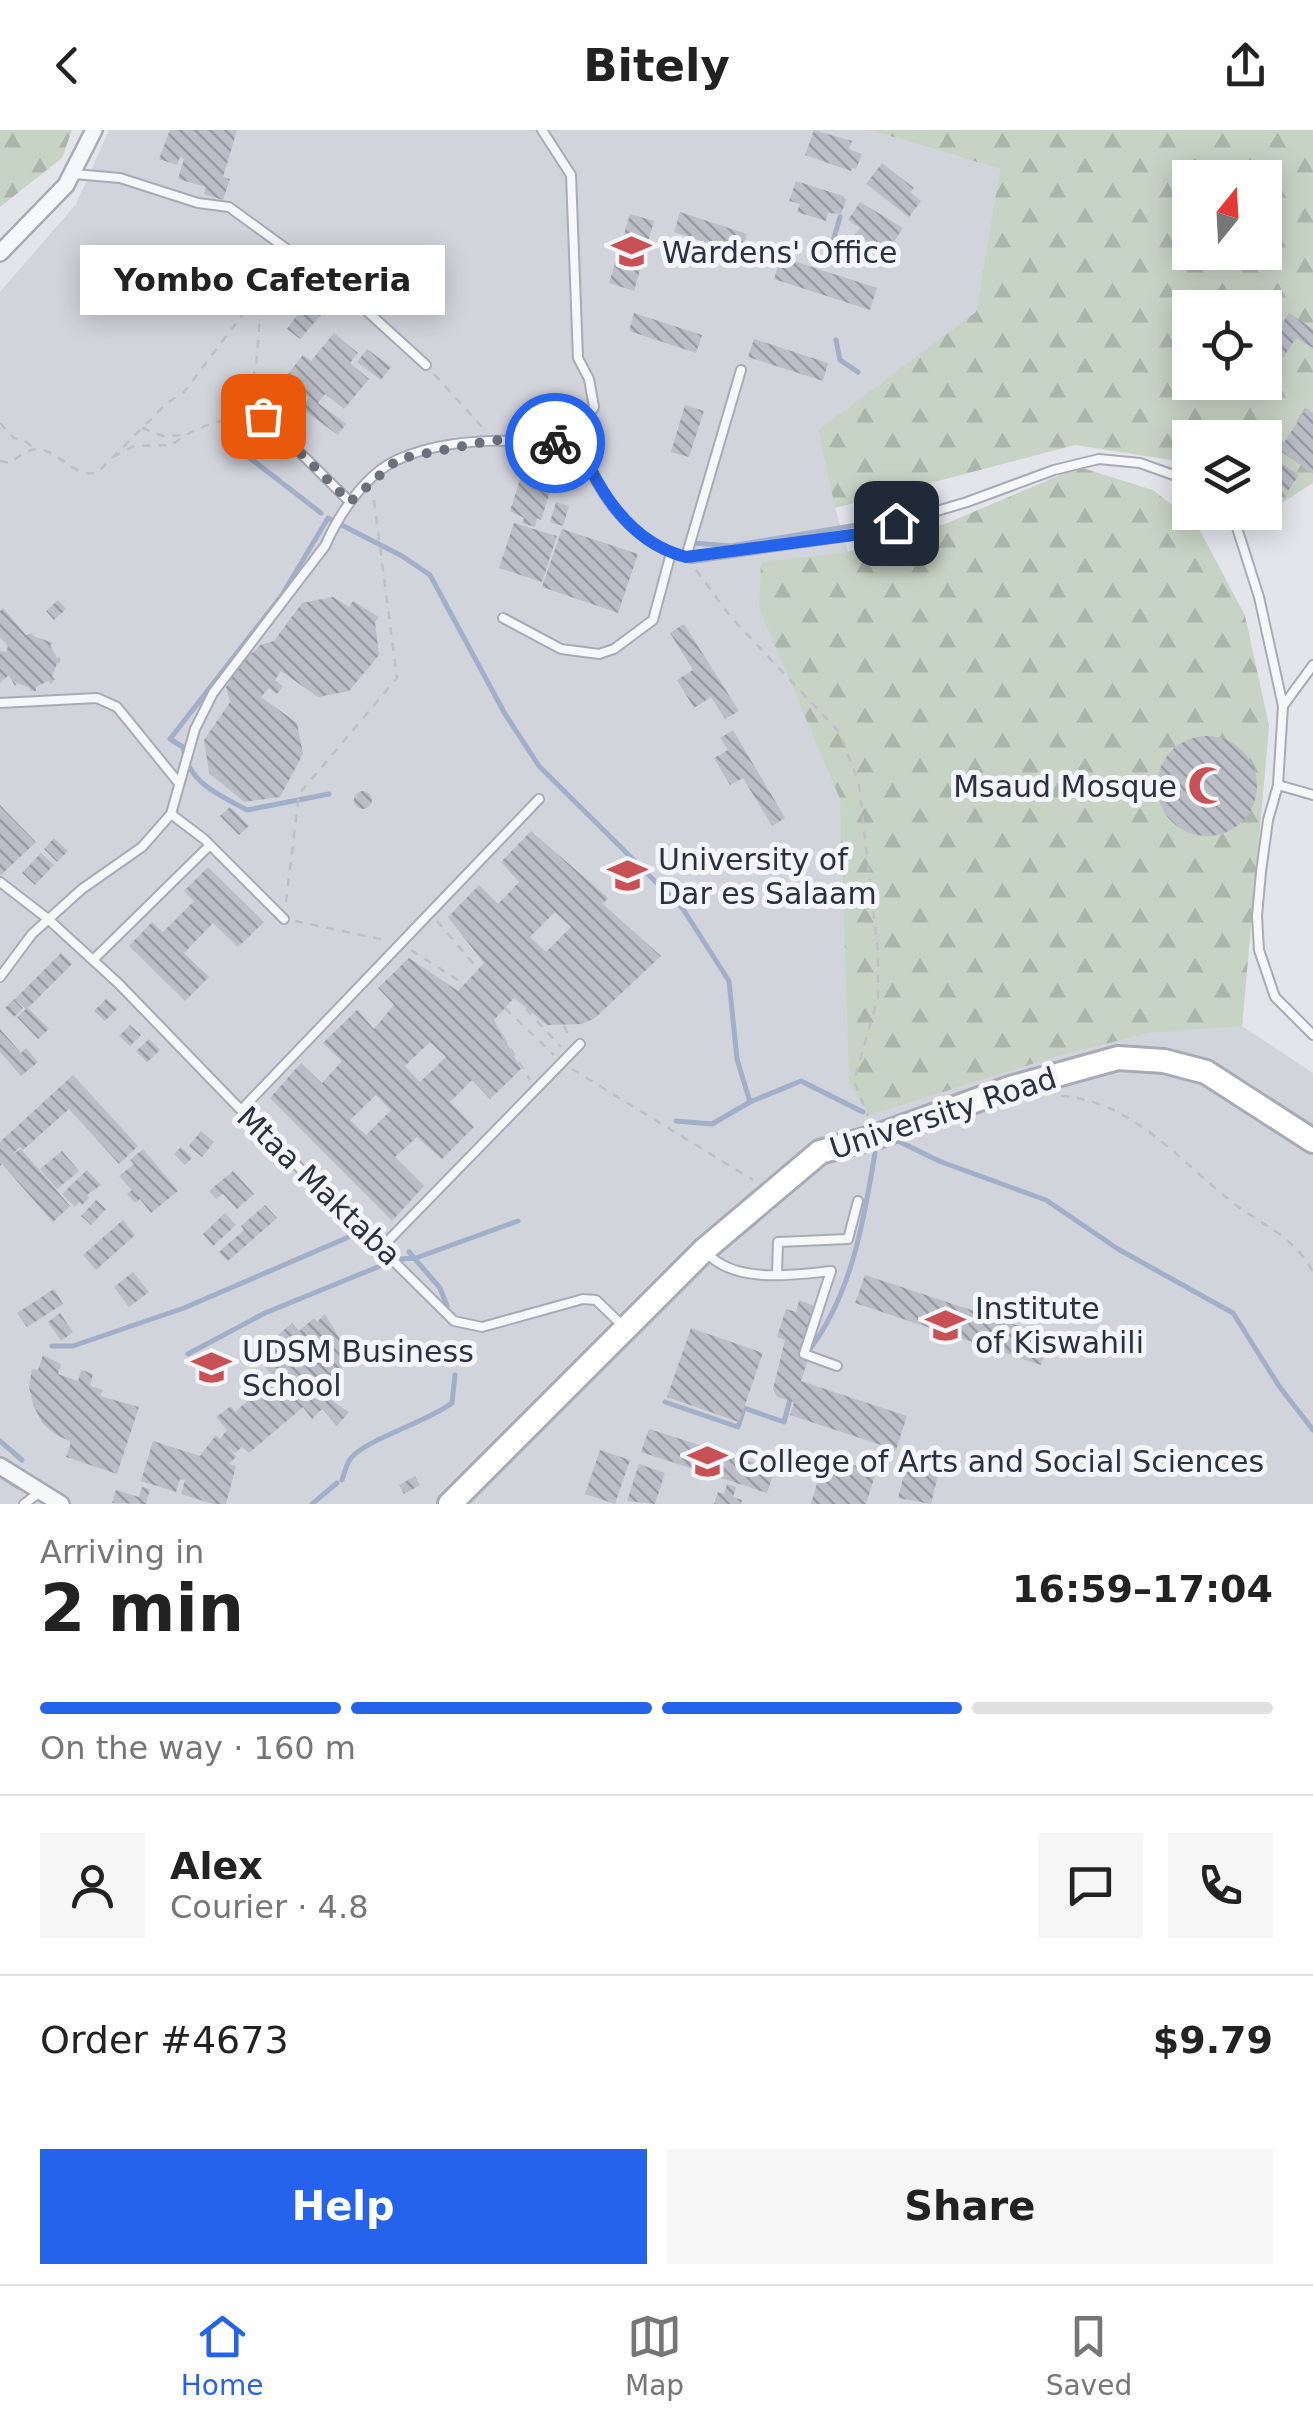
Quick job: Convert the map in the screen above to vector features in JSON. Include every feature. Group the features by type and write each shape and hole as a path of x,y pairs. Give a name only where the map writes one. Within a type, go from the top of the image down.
{"street":[{"path":"0,253 74,174 94,130"},
{"name":"University Road","path":"450,1504 704,1250 820,1152 948,1108 1118,1058 1164,1062 1206,1072 1313,1141"},
{"path":"0,1466 61,1504"}],"lane":[{"path":"542,130 571,175 578,358 589,379 594,407 580,429 582,450 594,479 616,511 671,553 686,557 860,534 1099,459 1140,462 1172,474"},
{"path":"74,174 120,178 198,203 229,207 346,292 426,366"},
{"path":"686,557 741,370"},
{"path":"263,416 350,502"},
{"path":"0,977 32,934 82,888 142,847 172,814 195,729 213,693 325,546 350,502 371,481 398,459 494,440 546,441 582,450"},
{"path":"1238,530 1259,597 1283,706 1278,785 1260,872 1259,950 1275,997 1313,1034"},
{"path":"503,618 561,649 599,654 614,649 654,620 671,553"},
{"path":"1283,706 1313,665"},
{"path":"0,704 97,698 118,708 178,782"},
{"path":"1278,785 1313,794"},
{"path":"240,1110 540,798"},
{"path":"172,814 210,845 284,919"},
{"path":"93,960 210,845"},
{"name":"Mtaa Maktaba","path":"0,882 93,960 454,1321 482,1327 584,1299 596,1300 626,1329"},
{"path":"382,1248 580,1044"},
{"path":"777,1274 778,1242 848,1239 858,1200"},
{"path":"704,1250 717,1264 746,1272 831,1271 804,1354 836,1366"},
{"path":"24,1504 40,1492"}],"path":[{"path":"111,458 134,446 172,446 187,435 241,416 254,376 264,266"},
{"path":"0,423 14,438 90,475 106,467 141,427 184,392 243,314 263,298"},
{"path":"426,366 494,440"},
{"path":"141,427 163,436 187,435"},
{"path":"0,461 10,462 34,449"},
{"path":"371,481 397,678 299,794 284,919 400,943 464,984"},
{"path":"686,557 730,616 840,733 859,784 876,918 878,997 854,1081 875,1136"},
{"path":"430,913 478,970"},
{"path":"505,1008 565,1059 770,1192"},
{"path":"526,1008 565,1059"},
{"path":"502,1034 536,1090"},
{"path":"1058,1095 1087,1098 1141,1124 1229,1200 1302,1251 1313,1272"}],"shaded area":[{"name":"University of Dar es Salaam","path":"109,130 870,130 1000,169 976,313 819,430 835,508 848,552 945,524 1153,490 1172,505 1172,530 1200,530 1245,616 1269,726 1242,1026 1313,1073 1313,1504 0,1504 0,292 76,204"}],"green space":[{"path":"0,130 72,130 62,158 0,207"},
{"path":"870,130 1313,130 1313,483 1282,503 1282,420 1172,420 1172,460 1075,445 835,508 818,430 976,312 1000,169"},
{"path":"1079,467 1153,490 1172,505 1172,530 1200,530 1245,616 1269,726 1242,1026 1148,1033 1054,1057 870,1115 849,1083 840,799 759,608 761,562 848,552 945,524"}],"building":[{"path":"170,130 237,130 223,177 230,179 223,200 204,194 206,187 178,179 184,159 180,157 177,165 159,159"},
{"path":"814,130 852,141 849,149 862,154 856,169 851,171 805,155"},
{"path":"882,163 914,188 910,192 921,201 909,217 866,184"},
{"path":"796,181 843,196 846,200 841,214 828,213 826,221 797,212 800,204 789,201"},
{"path":"860,202 903,228 891,246 884,241 879,249 855,235 860,228 848,220"},
{"path":"680,212 747,234 741,254 674,232"},
{"name":"Wardens' Office","path":"630,214 654,221 634,291 609,283"},
{"path":"781,257 877,288 870,310 774,279"},
{"path":"307,302 322,314 300,339 287,329"},
{"path":"634,313 702,335 696,353 629,331"},
{"path":"1289,313 1313,329 1313,348 1296,338 1282,359 1282,324"},
{"path":"334,333 358,353 350,363 369,379 344,409 325,394 318,403 346,424 338,435 301,408 309,398 299,390 294,399 287,394 293,386 284,379 303,355 311,361"},
{"path":"754,339 828,363 823,381 748,357"},
{"path":"367,349 391,367 381,380 357,362"},
{"path":"685,405 704,411 689,457 671,452"},
{"path":"1307,408 1313,413 1313,474 1282,452 1282,446"},
{"path":"1282,464 1299,475 1288,491 1282,487"},
{"path":"523,470 554,480 535,527 522,523 524,518 510,511"},
{"path":"556,502 569,506 563,526 550,522"},
{"path":"514,523 557,536 542,582 499,568"},
{"path":"562,529 638,554 618,613 542,587"},
{"path":"333,597 349,607 353,601 379,617 375,622 379,655 349,691 318,697 281,671 275,680 283,686 277,694 269,688 261,697 297,723 303,754 280,797 244,802 209,773 204,740 230,702 226,687 250,650 253,653 260,645 274,641 302,603"},
{"path":"58,600 66,609 54,620 46,611"},
{"path":"3,608 26,635 32,633 53,643 50,645 60,663 51,684 48,681 30,691 17,683 15,686 9,675 0,683 0,651 6,652 8,646 0,637"},
{"path":"684,624 739,711 725,719 711,697 694,708 677,680 693,670 670,633"},
{"path":"733,730 785,818 772,826 743,778 730,785 714,758 728,750 720,738"},
{"name":"Msaud Mosque","path":"1207,736 1226,740 1242,751 1253,767 1257,786 1253,805 1242,821 1226,832 1207,836 1188,832 1172,821 1161,805 1157,786 1161,767 1172,751 1188,740"},
{"path":"363,791 372,800 363,809 354,800"},
{"path":"0,805 36,842 0,876"},
{"path":"230,807 249,826 239,835 220,816"},
{"path":"531,831 608,898 603,904 661,956 595,1018 582,1024 547,1025 514,998 494,1020 521,1069 490,1099 472,1080 450,1102 474,1127 442,1159 417,1137 395,1157 424,1186 392,1221 270,1098 301,1063 322,1083 342,1061 323,1043 357,1010 374,1029 394,1005 378,988 409,958 458,991 484,963 448,917 479,885 498,904 519,882 501,862","holes":["555,912 571,927 546,952 530,937","430,1042 446,1057 420,1082 405,1066","376,1095 391,1110 366,1135 350,1120"]},
{"path":"54,838 68,851 57,862 44,849"},
{"path":"41,853 54,865 35,885 22,873"},
{"path":"208,867 264,922 238,947 213,923 184,953 209,977 185,1001 129,946 152,922 163,932 194,901 184,891"},
{"path":"61,953 72,964 28,1008 49,1029 38,1039 17,1017 26,1009 15,999"},
{"path":"14,999 23,1008 14,1017 5,1008"},
{"path":"106,999 117,1009 105,1021 94,1011"},
{"path":"130,1025 141,1035 130,1046 119,1036"},
{"path":"0,1029 21,1053 26,1048 38,1062 21,1076 0,1052"},
{"path":"149,1039 160,1050 147,1062 136,1051"},
{"path":"73,1075 138,1146 119,1164 69,1109 23,1150 20,1147 11,1155 21,1149 70,1206 53,1222 0,1166 0,1142"},
{"path":"201,1131 214,1142 202,1157 189,1146"},
{"path":"181,1147 192,1158 185,1165 174,1154"},
{"path":"143,1149 178,1191 151,1213 140,1199 135,1203 127,1194 132,1190 119,1176 134,1164 130,1160"},
{"path":"62,1151 79,1171 57,1189 40,1169"},
{"path":"87,1170 101,1185 75,1207 62,1194"},
{"path":"233,1171 254,1194 237,1209 223,1194 216,1199 209,1191"},
{"path":"96,1200 106,1209 91,1225 81,1216"},
{"path":"265,1205 277,1218 228,1261 219,1252"},
{"path":"225,1213 236,1225 213,1246 203,1234"},
{"path":"123,1220 135,1235 96,1270 83,1255"},
{"path":"133,1272 149,1292 129,1307 114,1287"},
{"name":"Institute of Kiswahili","path":"865,1275 1050,1336 1041,1365 855,1303"},
{"path":"54,1289 63,1304 27,1327 17,1313"},
{"path":"799,1300 814,1306 810,1316 821,1320 801,1381 907,1416 896,1450 790,1415 794,1402 777,1397 773,1389 785,1340 777,1337 786,1309 796,1312"},
{"path":"60,1313 73,1332 61,1341 48,1322"},
{"path":"325,1314 341,1341 344,1356 331,1400 349,1412 337,1426 322,1409 312,1419 303,1407 249,1453 242,1447 235,1453 226,1444 236,1457 229,1464 236,1466 226,1504 181,1494 185,1480 180,1479 176,1492 141,1481 153,1441 200,1456 216,1435 220,1439 227,1430 216,1417 231,1406 235,1412 274,1377 251,1352 265,1338 269,1343 292,1323 299,1331"},
{"path":"691,1328 763,1353 739,1422 667,1397"},
{"path":"43,1355 61,1364 58,1374 78,1381 81,1370 93,1374 90,1386 103,1390 100,1396 139,1407 117,1474 66,1457 71,1442 43,1424 29,1387 32,1369 38,1370"},
{"name":"College of Arts and Social Sciences","path":"649,1429 775,1469 767,1493 641,1452"},
{"path":"600,1450 630,1460 615,1504 585,1494"},
{"path":"825,1456 876,1472 866,1504 811,1504"},
{"path":"908,1459 940,1467 931,1504 898,1498"},
{"path":"639,1464 665,1473 655,1504 627,1501"},
{"path":"415,1476 420,1485 404,1494 399,1485"},
{"name":"College of Arts and Social Sciences","path":"727,1484 736,1487 733,1497 742,1500 741,1504 714,1504 718,1492 724,1494"},
{"path":"142,1487 150,1489 146,1504 112,1503 116,1490 139,1497"}],"waterway":[{"path":"827,262 840,217"},
{"path":"836,340 840,360 858,372"},
{"path":"233,445 321,513"},
{"path":"693,543 731,546 891,516"},
{"path":"329,794 247,810 198,779 183,747 170,739 282,595 328,518 430,575 505,714 539,766 683,909 729,981 737,1059 750,1102"},
{"path":"676,1121 712,1124 750,1102 801,1081 863,1112"},
{"path":"894,1139 939,1161 1046,1200 1118,1249 1233,1313 1279,1386 1313,1430"},
{"path":"810,1349 846,1280 861,1230 875,1153"},
{"path":"400,1259 416,1258 518,1221"},
{"path":"52,1346 73,1346 184,1308 358,1233"},
{"path":"409,1252 440,1288 447,1306"},
{"path":"188,1354 265,1313 385,1264"},
{"path":"342,1480 350,1460 359,1451 452,1403 455,1375"},
{"path":"665,1402 738,1427 744,1408 784,1422 791,1396"},
{"path":"0,1441 22,1460"},
{"path":"0,1475 18,1487"},
{"path":"312,1504 337,1483"}],"way so far":[{"path":"263,416 350,502 398,459 494,440 555,443"}],"place":[{"name":"Wardens' Office","path":"632,252"},
{"name":"Yombo Cafeteria","path":"263,416"},
{"name":"Msaud Mosque","path":"1207,786"},
{"name":"University of Dar es Salaam","path":"628,876"},
{"name":"Institute of Kiswahili","path":"945,1325"},
{"name":"UDSM Business School","path":"212,1368"},
{"name":"College of Arts and Social Sciences","path":"708,1461"}],"route":[{"path":"555,443 582,450 594,479 616,511 671,553 686,557 860,534 896,523"}]}
